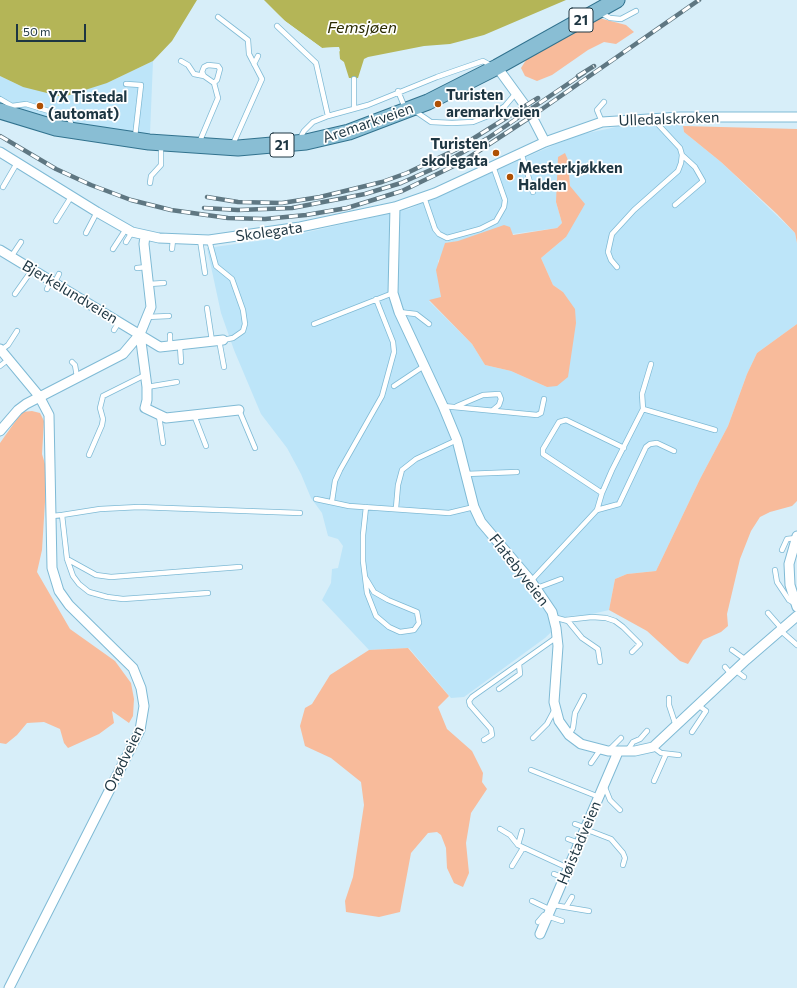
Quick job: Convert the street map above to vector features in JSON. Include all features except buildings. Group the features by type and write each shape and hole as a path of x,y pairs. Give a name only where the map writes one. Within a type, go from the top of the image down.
{"main road":[{"name":"Aremarkveien","path":"4,107 31,122 73,132 135,140 197,147 232,148 296,144 349,132 409,110 496,67 617,0"}],"street":[{"path":"496,67 532,116 546,142"},
{"name":"Ulledalskroken","path":"546,142 602,122 687,116 797,117"},
{"name":"Skolegata","path":"0,152 72,197 129,230 145,236 173,240 204,240 300,227 395,207 424,197 546,142"},
{"name":"Flatebyveien","path":"395,207 392,293 399,312 443,406 457,440 474,507 481,522 549,605 558,636 553,695 555,708 562,729 581,744 604,751 622,752 644,750 653,747"},
{"path":"0,431 18,410 39,396 123,354 140,334 151,307 144,244 145,236"},
{"name":"Bjerkelundveien","path":"0,250 32,270 51,285 117,326 140,334 160,347 180,346 218,340"},
{"path":"140,334 147,387 147,400 145,408 159,416 166,418 239,410"},
{"name":"Orødveien","path":"1,351 39,396 49,415 52,568 59,590 69,605 134,668 144,697 140,730 9,988"},
{"path":"796,537 788,564 790,585 796,606"},
{"path":"653,747 746,660 797,616"},
{"name":"Høistadveien","path":"540,934 604,785 622,752"}],"lane":[{"path":"598,10 604,16 617,19 626,18 636,11"},
{"path":"218,17 248,40 249,54 262,79 232,148"},
{"path":"277,26 316,63 328,116"},
{"path":"254,64 258,56"},
{"path":"181,61 188,65 194,74 204,76 214,83 218,98 197,147"},
{"path":"296,144 304,131 313,122 328,116 368,105 398,91 483,61 496,67"},
{"path":"204,76 202,72 204,67 208,64 218,66 220,69 220,74 214,83"},
{"path":"354,79 354,109"},
{"path":"126,84 141,85 135,140"},
{"path":"398,91 409,110 432,122 452,123 473,122 493,114 505,106 516,93"},
{"path":"602,122 597,110 604,102"},
{"path":"617,267 611,260 608,252 612,234 634,210 678,171 682,156 680,148 653,118"},
{"path":"150,184 151,176 161,165 161,143"},
{"path":"521,152 533,192"},
{"path":"676,205 703,181 695,167 682,156"},
{"path":"3,187 17,163"},
{"path":"424,197 435,229 439,234 447,238 480,228 496,221 504,207 505,200 493,166"},
{"path":"56,221 72,197"},
{"path":"86,233 97,212"},
{"path":"126,242 129,230"},
{"path":"113,249 129,230"},
{"path":"172,250 173,240"},
{"path":"204,240 205,273"},
{"path":"204,240 216,266 232,279 243,310 245,324 243,331 233,338 218,340"},
{"path":"11,257 21,242"},
{"path":"137,268 147,267"},
{"path":"15,294 32,270"},
{"path":"51,285 59,274"},
{"path":"149,284 164,283"},
{"path":"314,324 392,293"},
{"path":"332,501 335,481 340,470 382,396 394,352 393,342 376,299"},
{"path":"207,308 218,340 224,367"},
{"path":"399,312 416,314 429,324"},
{"path":"147,317 169,316"},
{"path":"1,351 8,345 17,331"},
{"path":"170,335 170,347"},
{"path":"180,346 182,362"},
{"path":"0,366 9,359"},
{"path":"72,362 75,365 77,377"},
{"path":"534,585 598,510 602,493 642,409 642,394 651,364"},
{"path":"394,386 424,366"},
{"path":"89,455 102,425 103,419 100,408 103,396 145,375"},
{"path":"147,387 177,382"},
{"path":"456,407 493,393 498,394 501,399 499,405 493,410"},
{"path":"443,406 537,415 541,413 544,399"},
{"path":"642,409 715,430"},
{"path":"239,410 255,448"},
{"path":"194,415 206,446"},
{"path":"159,416 163,443"},
{"path":"602,493 543,454 543,449 559,422 566,420 624,448"},
{"path":"396,508 398,485 402,470 416,459 457,440"},
{"path":"598,510 619,504 646,446 657,443 674,451"},
{"path":"466,474 517,472"},
{"path":"316,499 332,501 349,506 396,508 449,513 474,507"},
{"path":"364,577 374,592 388,600 417,612 419,623 414,630 400,632 388,628 376,616 367,593 364,577 363,535 366,507"},
{"path":"52,516 100,509 139,508 300,514"},
{"path":"62,515 67,559 73,576 79,584 89,592 107,597 124,599 208,593"},
{"path":"782,550 787,539 796,537"},
{"path":"67,559 96,575 111,577 240,567"},
{"path":"775,570 777,582 789,600 796,606"},
{"path":"534,585 561,579"},
{"path":"768,613 781,630 797,645"},
{"path":"553,617 568,621 582,638 598,649 600,662"},
{"path":"565,620 592,617 606,618 615,621 623,626 640,644 632,652"},
{"path":"484,740 492,735 491,729 470,706 469,701 472,697 558,636"},
{"path":"732,650 746,660"},
{"path":"499,689 520,674 519,664"},
{"path":"725,667 744,676"},
{"path":"569,736 573,728 575,713 584,696"},
{"path":"669,698 669,705 676,726"},
{"path":"692,732 706,711 698,705"},
{"path":"533,738 547,724 555,708"},
{"path":"622,752 633,742 640,739 647,731"},
{"path":"591,763 621,738"},
{"path":"653,747 661,753 679,755"},
{"path":"654,781 666,754"},
{"path":"531,770 599,797"},
{"path":"604,785 610,800 614,806 620,810"},
{"path":"575,824 611,839 623,853 625,858 623,865"},
{"path":"500,829 510,835 518,845 523,848 568,868"},
{"path":"518,845 522,831"},
{"path":"568,839 579,843"},
{"path":"512,866 523,848"},
{"path":"554,874 564,878"},
{"path":"566,907 572,897"},
{"path":"532,901 551,910 562,921"},
{"path":"538,922 551,910 566,907 589,911"}],"shaded area":[{"path":"599,18 626,25 634,32 616,44 604,42 588,50 552,75 537,81 525,76 521,68 528,57"},
{"path":"153,61 150,134 60,123 0,104 0,76 23,87 107,83"},
{"path":"674,122 683,126 684,132 721,162 795,233 797,243 797,324 757,353 747,374 728,426 700,479 656,571 627,574 615,579 609,610 588,615 568,616 545,638 464,697 451,698 409,648 369,650 322,600 331,583 332,569 338,568 343,546 338,539 328,536 322,513 311,498 301,474 287,448 261,414 234,350 221,313 207,248 286,237 409,209 556,144 583,134 621,126","holes":["568,160 570,186 566,237 541,258 553,285 563,292 547,387 511,371 485,365 472,344 429,301 441,298 438,261 443,254 446,243 557,228 562,223 556,202"]},
{"path":"683,126 797,129 797,243 795,233 777,214 721,162 684,132"},
{"path":"565,153 568,160 570,186 585,204 566,237 541,258 553,285 563,292 575,309 576,323 568,377 557,386 547,387 511,371 485,365 472,344 429,300 441,297 436,270 445,243 458,241 504,225 510,227 513,235 557,228 562,223 556,202 558,157"},
{"path":"797,324 797,501 792,506 770,512 760,517 751,531 740,559 727,614 728,626 721,632 703,640 688,664 680,661 647,631 609,610 615,579 627,574 656,571 700,479 728,426 747,374 757,353"},
{"path":"32,411 40,413 44,421 42,454 45,464 45,502 42,550 37,572 70,629 115,661 131,683 134,699 133,716 129,723 112,711 114,723 99,734 68,748 64,743 60,729 44,722 27,723 17,735 6,744 0,743 0,443 22,412"},
{"path":"408,648 449,696 438,707 447,729 472,751 483,773 482,782 487,789 471,813 466,843 469,873 463,887 454,883 447,868 446,848 441,835 437,832 428,833 411,853 400,912 379,917 346,912 345,901 353,877 364,805 361,782 331,758 305,746 300,726 305,708 312,704 330,675 369,650"}],"water":[{"path":"0,0 197,0 172,41 153,61 107,83 63,97 23,87 0,76"},
{"name":"Femsjøen","path":"264,0 566,0 484,35 450,44 424,46 368,57 364,59 358,78 349,78 344,62 340,59 339,47 322,48 285,21"}],"pier":[{"path":"262,0 285,21 322,48 339,47 340,51 338,52 337,49 321,49 283,23"}],"railway":[{"path":"0,136 56,169 91,185 131,200 171,210 228,218 265,219 306,215 347,208 402,191 462,162 532,116 699,0"},
{"path":"578,76 594,66"},
{"path":"204,208 238,210 292,208 365,194 401,183 435,168 488,138 584,73"},
{"path":"207,197 238,202 282,203 320,197 382,182 407,173 455,150 538,98"}],"place":[{"name":"Turisten aremarkveien","path":"438,104"},
{"name":"YX Tistedal (automat)","path":"40,106"},
{"name":"Turisten skolegata","path":"496,153"},
{"name":"Mesterkjøkken Halden","path":"510,177"}]}
